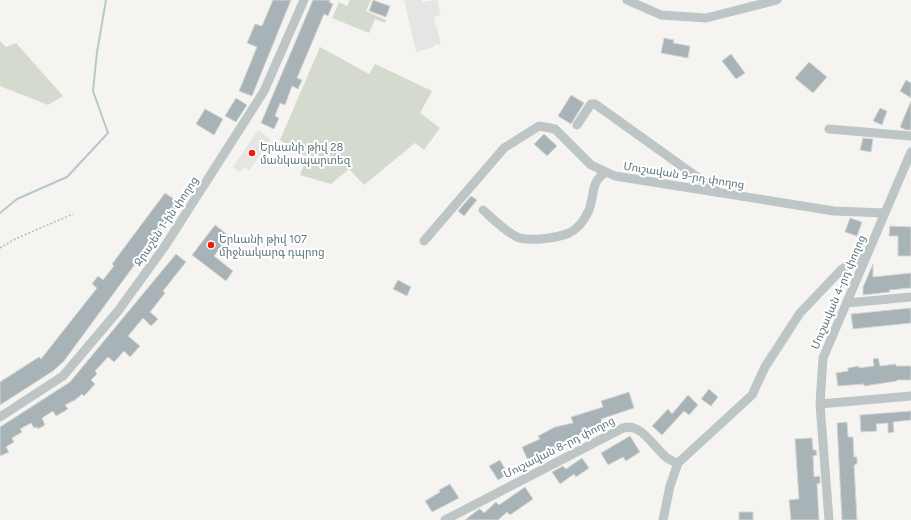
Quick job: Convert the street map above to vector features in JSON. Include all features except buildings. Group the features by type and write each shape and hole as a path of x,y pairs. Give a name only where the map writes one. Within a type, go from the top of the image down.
{"street":[{"name":"Ջրաշեն 1-ին փողոց","path":"0,417 63,376 118,311 166,246 264,91 304,0"},
{"path":"627,0 660,15 706,18 777,0"},
{"path":"578,125 591,104 596,104 719,193"},
{"name":"Մուշավան 9-րդ փողոց","path":"424,241 504,148 539,126 555,129 591,165 616,176 834,211 885,213"},
{"path":"829,129 911,136"},
{"name":"Մուշավան 4-րդ փողոց","path":"829,520 820,404 823,358 885,213 909,163 911,152"},
{"path":"483,210 518,237 535,240 570,233 585,217 589,208 595,182 599,176 606,172"},
{"path":"664,520 670,486 678,464 752,395 765,367 800,313 842,269 868,252"},
{"path":"847,303 911,297"},
{"path":"820,404 911,396"},
{"name":"Մուշավան 8-րդ փողոց","path":"445,520 628,426 639,430 667,458 678,464"}],"path":[{"path":"0,248 16,239 73,214"}],"shaded area":[{"path":"350,0 371,0 366,11 386,20 385,23 375,19 369,33 332,18 339,2 347,6"},
{"path":"404,0 422,0 423,2 437,0 441,15 434,17 441,44 416,52"},
{"path":"0,41 6,47 16,43 63,96 48,105 0,86"},
{"path":"320,47 369,74 375,64 432,91 420,113 440,128 424,150 415,143 364,185 349,169 331,184 300,175 307,157 280,140"},
{"name":"Երևանի թիվ 28 մանկապարտեզ","path":"258,130 271,139 249,171 244,167 240,172 233,167"}],"waterway":[{"path":"0,213 17,199 67,177 108,133 93,91 97,52 106,0"}],"place":[{"name":"Երևանի թիվ 28 մանկապարտեզ","path":"252,153"},
{"name":"Երևանի թիվ 107 միջնակարգ դպրոց","path":"211,245"}]}
